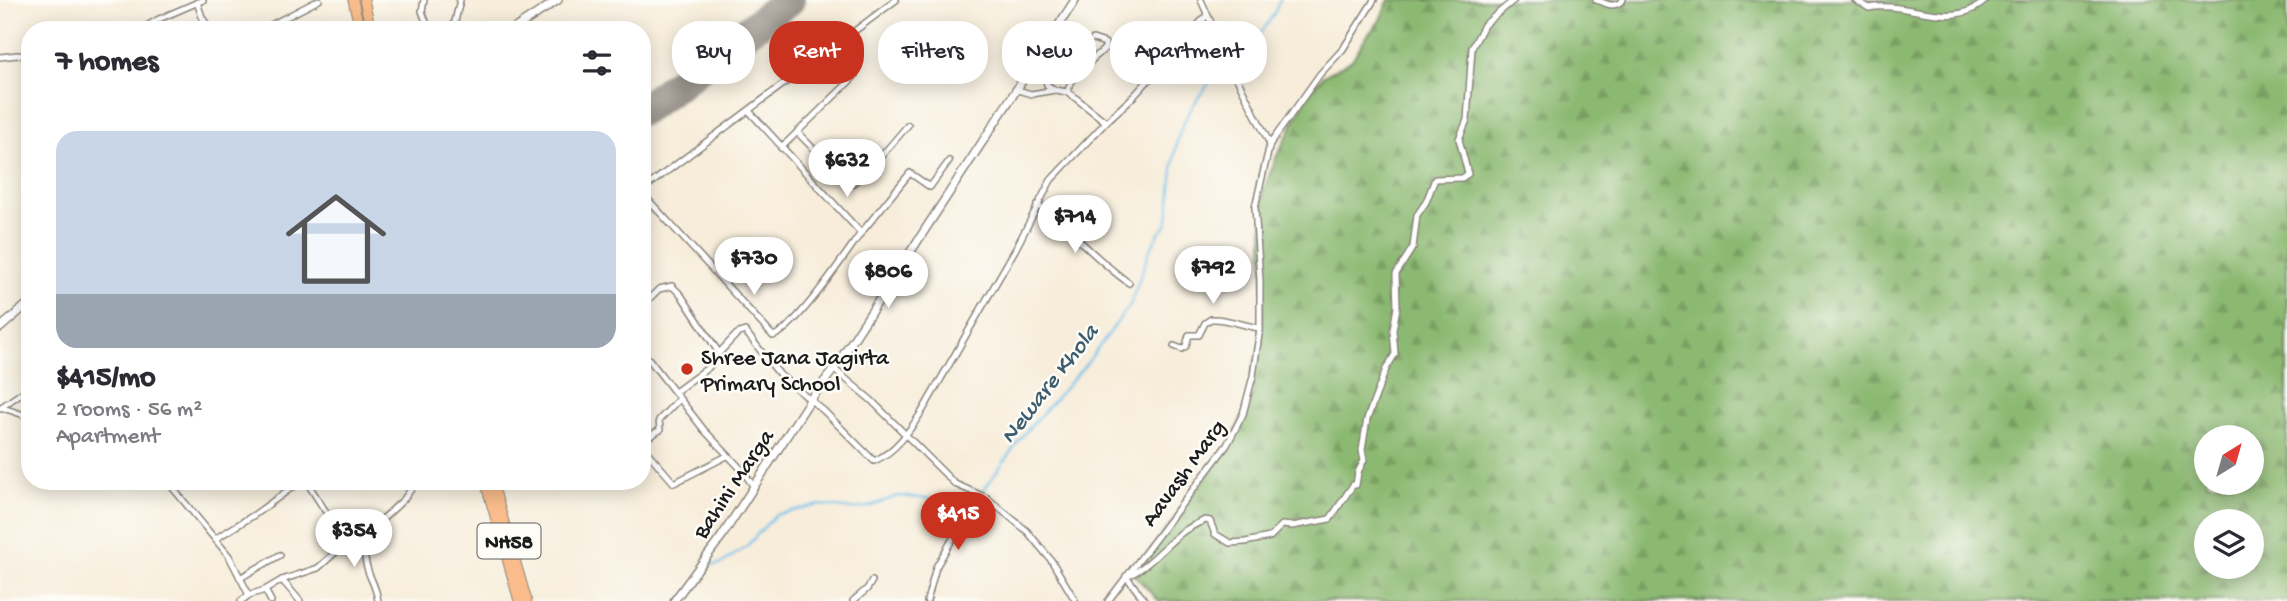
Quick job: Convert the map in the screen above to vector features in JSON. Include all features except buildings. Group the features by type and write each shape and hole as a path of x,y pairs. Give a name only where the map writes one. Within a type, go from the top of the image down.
{"main road":[{"path":"353,0 363,21"},
{"path":"364,0 366,21"},
{"name":"NH58","path":"488,490 519,601"},
{"name":"NH58","path":"495,490 527,601"}],"street":[{"path":"279,21 319,0"},
{"path":"424,0 422,10 426,21"},
{"path":"455,21 460,0"},
{"path":"526,21 558,0"},
{"path":"651,184 794,74 896,0"},
{"name":"Bahini Marga","path":"1061,21 1075,0"},
{"path":"1201,0 1270,144 1320,74 1343,49 1374,0"},
{"path":"1145,601 1126,576 1132,575 1161,553 1181,533 1205,520 1210,521 1215,534 1230,542 1270,537 1282,525 1292,526 1330,519 1353,485 1356,485 1364,460 1362,450 1367,419 1386,369 1395,354 1393,330 1396,274 1413,247 1418,215 1426,202 1431,184 1435,179 1462,178 1468,174 1459,139 1467,120 1472,48 1484,25 1514,0"},
{"path":"1597,0 1609,6 1618,5 1623,0"},
{"path":"1855,0 1869,8 1884,4 1948,13 1972,11 1986,0"},
{"path":"159,21 200,1 204,21"},
{"path":"675,392 709,367 737,334 745,331 780,375 874,461 892,451 923,410 968,334 1016,250 1051,180 1135,95 1207,15"},
{"path":"1096,40 1105,43 1105,48 1096,56"},
{"path":"0,57 21,55"},
{"path":"781,148 847,84"},
{"name":"Bahini Marga","path":"674,601 722,536 1021,84"},
{"path":"1048,84 1055,90"},
{"path":"1068,92 1069,84"},
{"path":"1017,90 1031,94 1055,90 1068,92 1106,122"},
{"path":"749,111 861,233"},
{"path":"797,132 845,181 852,184 878,160 908,125"},
{"name":"Aavash Marg","path":"1108,601 1227,446 1243,414 1249,395 1260,328 1255,207 1270,144"},
{"path":"651,201 773,336 783,331 797,316 910,173 930,187 948,162"},
{"path":"1037,205 1129,283"},
{"path":"651,297 659,289 672,286 681,295 719,353"},
{"path":"0,328 21,310"},
{"path":"1174,346 1182,349 1186,346 1189,335 1199,335 1205,323 1211,319 1229,320 1260,328"},
{"path":"651,362 679,400 754,487"},
{"path":"834,369 907,434 955,484 987,498 1036,541 1077,600 1067,601"},
{"path":"0,408 21,393"},
{"path":"651,437 660,430 659,420 679,400"},
{"path":"0,408 21,414"},
{"path":"651,455 674,483 727,456"},
{"path":"174,490 229,556 249,595"},
{"path":"215,539 291,490"},
{"path":"310,490 346,543"},
{"path":"241,601 282,580 318,568 346,543 363,534 396,507 409,490"},
{"path":"927,601 936,567 959,528 962,514 971,504 987,498"},
{"path":"363,534 363,551 378,601"},
{"path":"240,578 280,555"},
{"path":"282,580 300,601"},
{"path":"853,601 872,581"},
{"path":"265,590 271,601"}],"green space":[{"path":"1389,0 2287,0 2287,601 1159,601 1133,574 1229,445 1254,392 1251,373 1263,327 1263,192 1276,158 1308,94 1322,77 1352,60 1379,22"}],"waterway":[{"name":"Neware Khola","path":"1267,24 1280,0"},
{"name":"Neware Khola","path":"978,492 983,491 1023,435 1087,363 1130,305 1149,252 1159,233 1167,225 1180,131 1196,100 1209,84"},
{"name":"Neware Khola","path":"688,601 701,574 711,565 721,564 746,547 775,515 820,505 853,509 869,507 897,496 933,499 973,495"}],"taxiway":[{"path":"777,9 782,0"}],"runway":[{"path":"651,103 789,0"}],"place":[{"name":"Shree Jana Jagirta Primary School","path":"687,369"}]}
